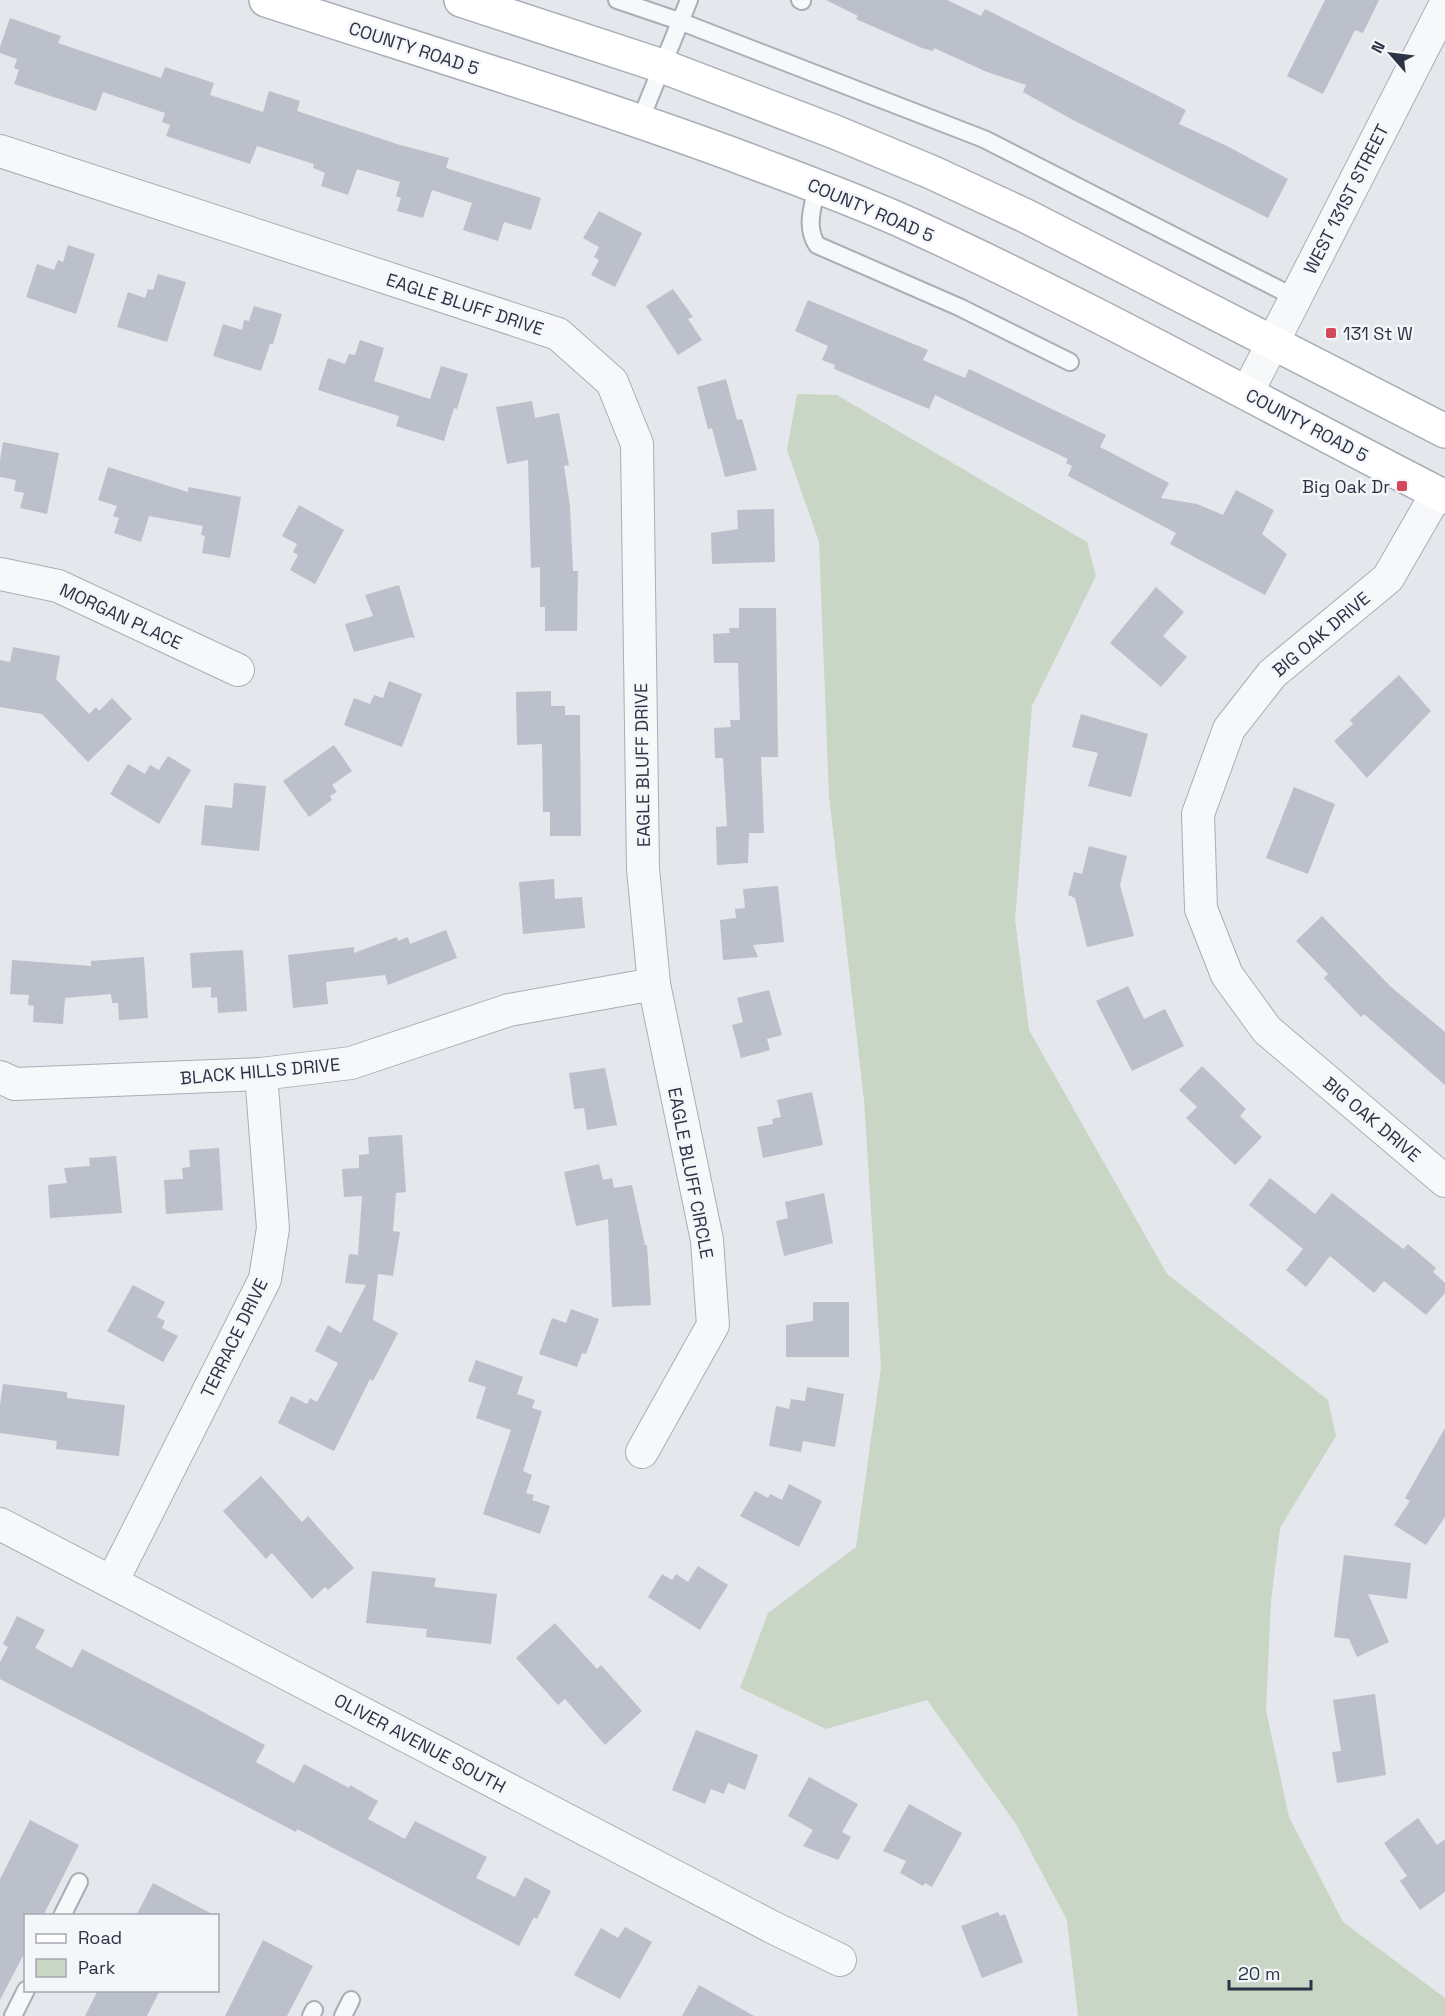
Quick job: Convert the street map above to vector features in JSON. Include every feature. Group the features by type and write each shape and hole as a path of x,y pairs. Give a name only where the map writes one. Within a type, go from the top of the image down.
{"main road":[{"name":"COUNTY ROAD 5","path":"266,0 640,121 817,186 909,225 993,265 1247,393 1441,495"},
{"path":"461,0 662,66 835,132 941,176 1026,216 1445,431"}],"street":[{"name":"WEST 131ST STREET","path":"1247,393 1445,5"},
{"name":"EAGLE BLUFF DRIVE","path":"0,151 558,334 612,382 637,444 643,868 654,984"},
{"name":"BIG OAK DRIVE","path":"1441,495 1388,578 1272,674 1229,729 1198,814 1202,909 1227,975 1268,1030 1445,1181"},
{"name":"MORGAN PLACE","path":"0,574 58,586 238,670"},
{"name":"BLACK HILLS DRIVE","path":"0,1077 15,1084 261,1074 351,1063 509,1010 654,984"},
{"name":"EAGLE BLUFF CIRCLE","path":"642,1452 713,1324 707,1240 654,984"},
{"name":"TERRACE DRIVE","path":"112,1582 265,1279 273,1228 261,1074"},
{"name":"OLIVER AVENUE SOUTH","path":"0,1524 772,1927 840,1960"}],"lane":[{"path":"617,0 679,21 984,139 1296,298"},
{"path":"640,121 689,0"},
{"path":"817,186 810,223 810,236 817,245 959,307 1071,362"},
{"path":"63,1914 79,1882"},
{"path":"13,2016 25,1992"},
{"path":"343,2016 351,2000"}],"green space":[{"path":"797,394 837,395 1087,542 1096,576 1032,706 1015,920 1029,1030 1167,1274 1328,1400 1336,1436 1280,1528 1271,1600 1266,1710 1289,1817 1343,1922 1445,1998 1445,2016 1078,2016 1067,1920 1016,1824 927,1700 826,1729 740,1688 768,1613 856,1547 881,1367 864,1100 829,796 819,542 787,450"}],"building":[{"path":"826,0 947,0 981,16 985,9 1186,110 1179,124 1227,146 1288,179 1268,218 1073,120 1023,92 1026,85 987,72 934,48 933,51 922,48 856,19 858,16"},
{"path":"1325,0 1379,0 1363,33 1355,30 1323,94 1287,76"},
{"path":"10,18 61,36 58,43 161,78 165,67 214,83 210,95 263,112 269,91 300,101 297,111 397,144 449,158 446,168 541,198 531,230 504,222 498,241 463,230 472,203 432,190 423,218 397,211 401,198 396,196 400,182 357,169 348,195 321,186 325,173 313,168 314,164 257,146 250,164 166,136 170,125 162,122 165,113 103,92 96,111 14,84 19,70 14,68 17,59 0,53"},
{"path":"599,211 642,233 615,287 591,275 599,260 594,257 599,247 583,238"},
{"path":"68,245 95,254 76,314 26,297 37,264 54,270 58,260 63,262"},
{"path":"158,274 186,282 167,342 117,327 128,292 145,298 148,289 153,290"},
{"path":"673,289 693,317 688,319 702,340 678,355 646,306"},
{"path":"808,300 928,350 923,360 965,378 969,369 1106,435 1100,447 1169,483 1161,498 1197,504 1223,515 1236,490 1274,510 1262,534 1287,554 1265,595 1170,544 1176,533 1068,476 1072,466 1066,463 1068,459 935,395 929,409 834,369 835,365 822,360 828,346 795,331"},
{"path":"254,306 282,314 273,344 270,344 261,371 213,356 223,324 242,330 244,320 249,321"},
{"path":"360,340 384,348 374,381 430,399 441,366 468,374 444,441 396,426 399,416 318,390 328,358 345,364 349,354 355,355"},
{"path":"726,379 737,420 742,419 757,470 725,477 712,428 708,429 697,387"},
{"path":"532,401 535,418 559,413 569,465 564,466 570,506 573,571 578,571 577,631 545,631 545,607 540,607 540,567 531,568 528,460 507,464 496,407"},
{"path":"3,442 59,453 47,514 20,508 24,493 14,491 16,480 0,477"},
{"path":"108,467 188,492 188,487 241,497 230,558 202,553 205,536 201,535 203,526 149,516 141,542 114,533 119,518 113,516 117,506 98,500"},
{"path":"299,505 344,530 315,584 290,570 298,555 293,552 297,544 282,536"},
{"path":"774,509 775,562 712,564 711,533 738,529 737,510"},
{"path":"399,585 415,639 412,637 354,652 345,624 373,616 365,595"},
{"path":"1156,587 1184,612 1163,636 1187,657 1161,687 1110,643"},
{"path":"739,608 776,608 778,757 761,757 764,833 749,833 748,863 717,865 716,827 727,826 723,758 715,758 714,728 731,727 730,720 740,720 738,663 714,663 713,634 730,633 729,628 739,628"},
{"path":"13,647 60,656 56,679 89,714 96,707 99,711 112,698 132,719 88,762 42,714 0,707 0,660 10,662"},
{"path":"1399,675 1431,711 1367,778 1334,741 1353,724 1350,720"},
{"path":"389,681 422,694 402,747 344,725 354,698 370,704 374,695 383,698"},
{"path":"551,691 551,706 565,706 565,715 580,715 581,836 550,836 550,812 543,812 542,744 517,745 516,692"},
{"path":"1081,714 1148,734 1131,797 1088,786 1098,753 1072,747"},
{"path":"334,745 352,771 332,785 337,792 330,796 332,800 309,817 283,781"},
{"path":"168,756 191,770 159,824 110,794 128,764 145,774 150,765 159,770"},
{"path":"234,783 266,786 259,851 201,845 205,805 232,808"},
{"path":"1294,787 1335,804 1308,874 1266,858"},
{"path":"1089,846 1127,856 1120,885 1134,936 1087,947 1075,898 1068,895 1074,872 1082,874"},
{"path":"554,879 555,899 582,897 585,928 523,934 519,882"},
{"path":"778,886 784,942 753,945 758,957 723,960 720,920 736,918 735,909 745,908 743,889"},
{"path":"1322,916 1391,987 1445,1032 1445,1085 1364,1014 1361,1017 1324,978 1328,974 1296,941"},
{"path":"446,930 457,958 388,985 385,975 326,982 328,1004 293,1008 288,955 354,947 354,953 397,937 398,941 408,937 410,944"},
{"path":"243,950 247,1011 218,1013 217,997 211,998 211,987 192,988 190,953"},
{"path":"144,957 148,1018 119,1020 118,1003 112,1003 111,994 65,998 63,1024 33,1022 34,1006 28,1005 29,995 10,994 12,960 91,966 91,961"},
{"path":"1128,986 1144,1019 1165,1009 1184,1046 1132,1071 1096,1001"},
{"path":"769,990 782,1035 767,1039 770,1050 741,1058 732,1025 743,1022 737,998"},
{"path":"1202,1066 1246,1109 1240,1116 1262,1137 1235,1165 1186,1118 1197,1107 1179,1090"},
{"path":"605,1068 617,1125 587,1130 584,1108 574,1109 569,1073"},
{"path":"812,1092 823,1145 763,1158 757,1127 773,1124 772,1119 781,1117 777,1100"},
{"path":"402,1135 406,1192 396,1193 393,1231 400,1232 393,1276 378,1274 373,1320 398,1333 373,1381 370,1379 334,1451 278,1423 291,1396 307,1404 310,1398 317,1402 338,1363 315,1351 328,1325 341,1333 366,1285 345,1283 349,1254 358,1255 362,1196 344,1197 342,1169 359,1168 359,1155 369,1154 368,1137"},
{"path":"219,1148 223,1210 166,1214 164,1180 183,1179 182,1168 190,1167 189,1150"},
{"path":"116,1156 122,1213 50,1218 48,1185 67,1183 64,1168 90,1166 89,1158"},
{"path":"599,1164 603,1180 612,1178 614,1188 632,1185 645,1245 647,1245 651,1305 612,1307 608,1219 576,1226 564,1172"},
{"path":"1270,1178 1315,1214 1332,1193 1403,1249 1408,1244 1436,1268 1433,1272 1445,1283 1445,1293 1426,1315 1384,1281 1374,1293 1330,1256 1306,1287 1286,1270 1303,1249 1249,1205"},
{"path":"824,1193 833,1243 784,1256 776,1221 788,1218 785,1202"},
{"path":"133,1285 165,1302 157,1317 165,1321 162,1328 178,1336 163,1362 107,1331"},
{"path":"813,1302 849,1302 849,1357 786,1357 786,1325 813,1321"},
{"path":"571,1309 599,1319 586,1354 582,1353 577,1367 539,1354 552,1318 566,1323"},
{"path":"476,1360 523,1377 517,1394 535,1400 532,1408 542,1411 523,1471 532,1475 526,1493 534,1495 532,1500 550,1506 540,1534 483,1514 511,1430 476,1418 486,1387 468,1381"},
{"path":"3,1384 67,1392 67,1398 125,1405 119,1456 56,1449 57,1441 0,1433"},
{"path":"807,1387 844,1394 835,1447 803,1441 801,1452 769,1446 776,1406 789,1409 791,1399 805,1401"},
{"path":"1445,1428 1445,1517 1426,1545 1394,1525 1410,1501 1405,1498"},
{"path":"261,1476 302,1522 308,1516 354,1568 328,1590 325,1587 312,1599 272,1553 266,1559 223,1511"},
{"path":"789,1484 822,1501 799,1547 740,1516 755,1491 768,1498 770,1494 782,1500"},
{"path":"1344,1555 1411,1563 1407,1599 1368,1594 1389,1642 1357,1657 1349,1639 1334,1637"},
{"path":"698,1566 728,1585 700,1630 648,1597 662,1574 672,1580 676,1574 688,1582"},
{"path":"372,1571 436,1578 434,1587 497,1594 491,1644 426,1637 427,1629 366,1623"},
{"path":"17,1616 45,1630 35,1648 72,1668 82,1649 190,1705 265,1745 256,1762 294,1783 304,1764 378,1801 368,1819 405,1839 415,1821 487,1857 476,1878 515,1897 525,1877 551,1891 537,1919 534,1917 519,1946 297,1829 296,1832 0,1679 0,1662 8,1647 3,1644"},
{"path":"555,1623 597,1669 601,1665 642,1711 605,1745 565,1699 558,1705 516,1658"},
{"path":"1375,1694 1386,1775 1337,1783 1332,1752 1341,1751 1333,1700"},
{"path":"696,1730 758,1755 745,1790 728,1783 724,1794 711,1789 705,1804 672,1790"},
{"path":"809,1777 858,1804 842,1832 851,1837 838,1860 803,1846 813,1830 788,1816"},
{"path":"909,1804 962,1833 932,1887 925,1883 923,1886 900,1873 906,1861 883,1851"},
{"path":"1418,1818 1437,1845 1445,1839 1445,1892 1420,1910 1400,1881 1407,1876 1384,1843"},
{"path":"30,1820 79,1845 44,1914 24,1914 24,1954 0,2000 0,1879"},
{"path":"153,1883 212,1914 137,1914"},
{"path":"998,1912 1000,1916 1005,1914 1023,1962 982,1978 961,1926"},
{"path":"625,1927 652,1942 620,1999 574,1975 601,1928 618,1938"},
{"path":"263,1940 313,1966 287,2016 225,2016"},
{"path":"699,1985 754,2016 682,2016"},
{"path":"97,1992 159,1992 147,2016 85,2016"}],"place":[{"name":"131 St W","path":"1331,333"},
{"name":"Big Oak Dr","path":"1402,486"}]}
